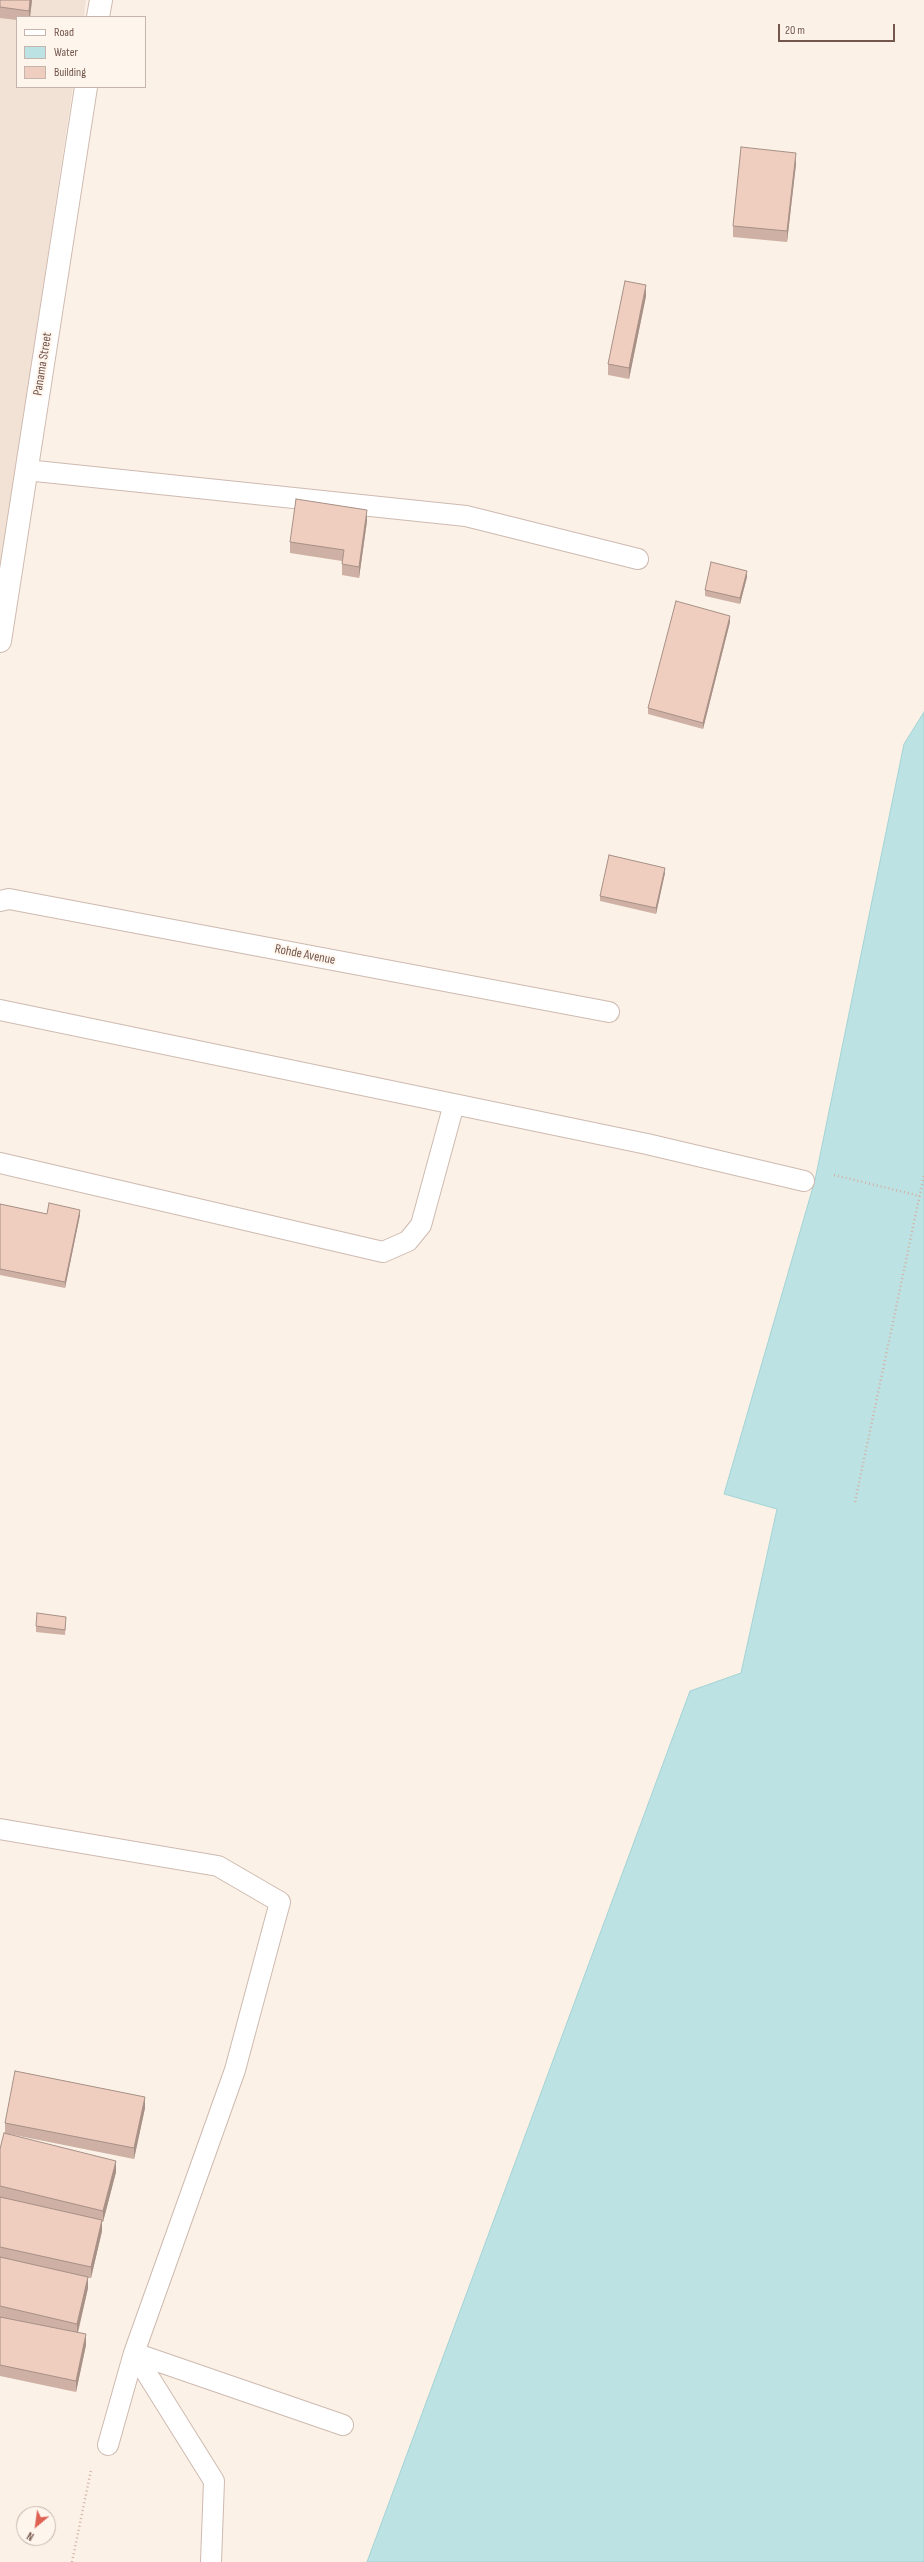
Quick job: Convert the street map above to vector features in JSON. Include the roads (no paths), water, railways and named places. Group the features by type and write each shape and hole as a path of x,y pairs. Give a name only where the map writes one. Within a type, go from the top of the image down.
{"street":[{"path":"98,16 101,0"},
{"name":"Panama Street","path":"0,641 86,88"}],"lane":[{"path":"26,470 466,516 638,559"},
{"name":"Rohde Avenue","path":"0,901 9,899 609,1012"},
{"path":"0,1010 639,1143 804,1181"},
{"path":"0,1163 383,1252 408,1241 421,1225 454,1104"},
{"path":"0,1829 218,1866 280,1902 235,2070 134,2353 108,2444"},
{"path":"134,2353 343,2425"},
{"path":"134,2353 214,2481 211,2562"}],"water":[{"path":"924,712 924,2562 367,2562 690,1691 741,1673 777,1509 724,1494 815,1180 904,744"}]}
